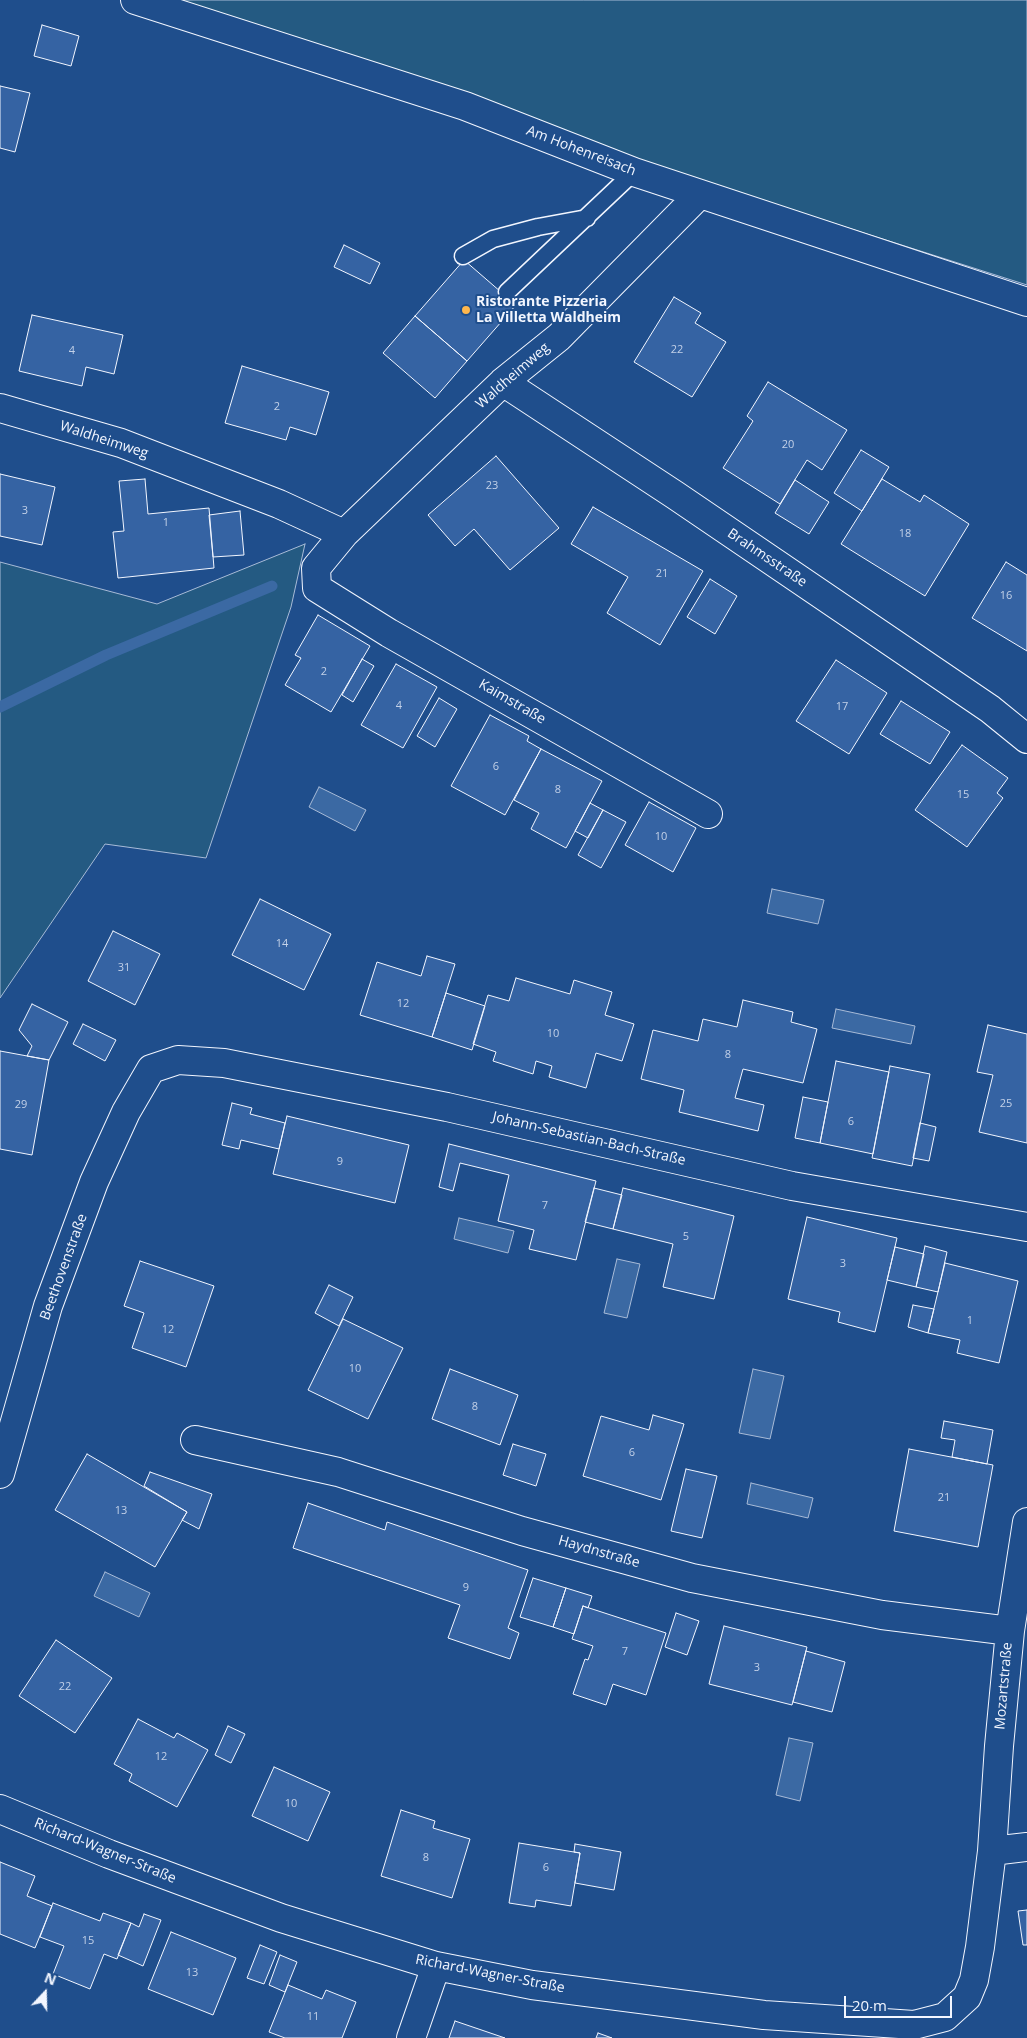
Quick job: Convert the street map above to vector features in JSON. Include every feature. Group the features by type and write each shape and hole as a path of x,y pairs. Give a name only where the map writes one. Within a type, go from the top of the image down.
{"street":[{"name":"Am Hohenreisach","path":"135,0 464,106 634,172 1027,302"},
{"name":"Waldheimweg","path":"317,588 316,568 344,534 502,382 559,337 700,194"},
{"name":"Brahmsstraße","path":"502,382 683,501 990,709 1027,739"},
{"name":"Waldheimweg","path":"0,408 121,443 278,504 344,534"},
{"name":"Kaimstraße","path":"317,588 389,633 708,814"},
{"name":"Johann-Sebastian-Bach-Straße","path":"151,1069 178,1060 224,1063 447,1107 792,1186 1027,1227"},
{"name":"Beethovenstraße","path":"0,1474 48,1306 94,1182 126,1112 151,1069"},
{"name":"Haydnstraße","path":"196,1440 338,1472 522,1530 692,1578 882,1615 1010,1631"},
{"name":"Mozartstraße","path":"967,1997 974,1980 980,1948 992,1851 999,1746 1010,1631 1027,1522"},
{"name":"Richard-Wagner-Straße","path":"0,1809 109,1854 281,1918 436,1966 532,1985 764,2015 914,2025 945,2017 967,1997"},
{"path":"992,1851 1027,1847"},
{"path":"411,2038 436,1966"}],"lane":[{"path":"507,292 634,172"},
{"path":"463,256 493,239 538,227 587,218"}],"shaded area":[{"path":"141,0 1027,0 1027,285 161,9"},
{"path":"305,544 291,607 206,858 105,844 0,998 0,562 157,604"},
{"path":"319,787 366,810 355,831 309,807"},
{"path":"772,889 824,900 818,924 767,913"},
{"path":"836,1009 915,1026 911,1044 832,1028"},
{"path":"459,1218 514,1231 508,1253 454,1239"},
{"path":"617,1259 640,1264 627,1318 604,1313"},
{"path":"753,1369 784,1376 770,1439 739,1433"},
{"path":"751,1483 813,1498 808,1518 747,1504"},
{"path":"105,1572 150,1593 139,1617 94,1596"},
{"path":"789,1738 813,1743 800,1801 776,1795"}],"building":[{"path":"42,25 79,36 71,66 34,56"},
{"path":"0,86 30,93 15,152 0,148"},
{"path":"344,245 380,263 370,284 334,267"},
{"name":"Ristorante Pizzeria La Villetta Waldheim","path":"464,260 516,305 467,361 415,316"},
{"path":"674,297 701,313 695,323 726,342 692,397 634,362"},
{"path":"32,315 123,335 114,374 86,367 82,386 19,371"},
{"path":"415,316 467,361 435,398 383,353"},
{"path":"242,366 329,392 316,435 290,427 286,440 225,423"},
{"path":"768,382 847,430 822,470 807,460 780,504 723,468 753,421 747,416"},
{"path":"861,450 889,467 862,511 834,493"},
{"path":"496,456 559,528 510,570 474,529 455,546 428,515"},
{"path":"0,474 55,487 42,545 0,536"},
{"path":"145,479 148,514 209,508 214,568 118,578 113,532 124,531 119,481"},
{"path":"882,479 920,502 924,495 969,524 925,596 841,544"},
{"path":"795,480 829,502 809,534 775,513"},
{"path":"593,507 703,571 660,645 607,613 628,577 571,544"},
{"path":"240,511 244,555 213,557 209,515"},
{"path":"1006,562 1027,575 1027,651 972,618"},
{"path":"710,579 737,596 715,634 687,617"},
{"path":"318,615 370,646 331,712 285,685 301,658 295,655"},
{"path":"362,659 374,666 353,702 342,695"},
{"path":"836,660 887,693 849,754 796,721"},
{"path":"396,664 437,687 403,748 361,725"},
{"path":"439,698 457,709 435,747 417,736"},
{"path":"901,701 950,732 930,764 880,734"},
{"path":"490,715 529,736 527,741 541,749 505,815 451,786"},
{"path":"962,745 1008,778 997,793 1003,798 967,847 915,810"},
{"path":"541,749 602,781 566,848 531,829 539,813 514,800"},
{"path":"649,802 696,828 673,872 625,845"},
{"path":"590,803 603,810 588,838 575,831"},
{"path":"603,810 626,822 601,868 578,855"},
{"path":"260,899 331,934 304,990 232,955"},
{"path":"113,931 160,954 135,1005 88,981"},
{"path":"427,956 455,964 432,1037 360,1015 377,962 421,976"},
{"path":"516,978 570,994 574,980 612,992 605,1015 634,1024 622,1061 596,1053 586,1088 549,1077 552,1066 536,1061 533,1074 493,1061 496,1052 473,1044 488,995 509,1001"},
{"path":"446,993 485,1006 472,1050 432,1037"},
{"path":"743,1000 793,1012 791,1022 817,1029 803,1083 743,1069 735,1098 764,1105 758,1131 679,1112 684,1090 641,1079 653,1030 698,1041 703,1019 737,1027"},
{"path":"32,1004 68,1022 49,1060 27,1056 32,1046 19,1030"},
{"path":"83,1024 116,1040 105,1061 73,1044"},
{"path":"988,1025 1027,1034 1027,1143 979,1132 993,1075 977,1072"},
{"path":"0,1051 49,1060 32,1155 0,1149"},
{"path":"836,1061 889,1072 873,1154 820,1143"},
{"path":"890,1066 930,1074 912,1166 872,1158"},
{"path":"803,1097 828,1102 820,1143 795,1138"},
{"path":"232,1103 252,1108 250,1114 285,1123 279,1149 241,1140 239,1149 222,1145"},
{"path":"287,1116 409,1145 395,1203 273,1174"},
{"path":"920,1123 936,1127 929,1161 913,1158"},
{"path":"449,1144 596,1181 576,1260 529,1249 534,1230 498,1221 509,1175 460,1163 453,1191 439,1187"},
{"path":"594,1188 622,1195 613,1229 585,1222"},
{"path":"623,1188 734,1216 714,1299 663,1287 673,1244 613,1229"},
{"path":"807,1217 897,1238 875,1332 838,1322 840,1312 788,1299"},
{"path":"925,1246 947,1252 938,1292 916,1287"},
{"path":"895,1247 924,1254 916,1287 887,1280"},
{"path":"140,1261 214,1286 186,1367 132,1348 144,1313 124,1306"},
{"path":"945,1263 1018,1281 999,1363 957,1353 960,1340 928,1333"},
{"path":"329,1285 353,1297 339,1326 315,1313"},
{"path":"913,1305 934,1309 928,1333 908,1327"},
{"path":"343,1319 403,1348 368,1419 308,1390"},
{"path":"450,1369 518,1395 500,1445 432,1419"},
{"path":"653,1415 684,1424 661,1500 583,1476 601,1416 649,1430"},
{"path":"944,1421 993,1430 987,1464 952,1457 955,1440 941,1438"},
{"path":"513,1444 546,1454 536,1486 503,1475"},
{"path":"909,1449 993,1465 978,1547 894,1531"},
{"path":"87,1454 187,1512 155,1567 55,1510"},
{"path":"686,1469 717,1476 702,1538 671,1531"},
{"path":"150,1472 212,1494 199,1529 182,1520 187,1512 144,1486"},
{"path":"308,1503 385,1530 387,1522 528,1570 508,1628 519,1633 510,1659 448,1638 460,1605 293,1548"},
{"path":"533,1578 566,1588 553,1627 520,1617"},
{"path":"566,1588 592,1596 588,1608 583,1606 574,1634 553,1627"},
{"path":"583,1606 666,1633 646,1695 613,1684 606,1705 573,1694 585,1659 588,1660 593,1646 572,1639"},
{"path":"676,1613 699,1621 687,1655 665,1647"},
{"path":"724,1626 807,1647 792,1705 709,1684"},
{"path":"56,1640 112,1678 75,1733 19,1696"},
{"path":"806,1651 845,1662 832,1712 793,1702"},
{"path":"138,1719 174,1738 177,1733 208,1750 177,1807 129,1781 132,1774 114,1764"},
{"path":"228,1726 245,1734 231,1763 215,1755"},
{"path":"274,1767 330,1792 308,1841 252,1816"},
{"path":"401,1810 435,1821 433,1828 470,1839 452,1898 381,1876"},
{"path":"519,1843 580,1853 571,1906 536,1900 535,1907 509,1903"},
{"path":"575,1844 621,1852 614,1890 575,1883 580,1853 574,1852"},
{"path":"0,1862 35,1876 27,1896 52,1906 35,1948 0,1934"},
{"path":"53,1903 100,1921 103,1913 131,1923 117,1959 104,1954 90,1989 53,1974 64,1946 40,1937"},
{"path":"1027,1910 1027,1945 1023,1945 1018,1911"},
{"path":"144,1914 161,1920 143,1966 118,1955 131,1923 139,1927"},
{"path":"171,1932 236,1958 213,2015 148,1989"},
{"path":"260,1945 277,1952 264,1984 247,1978"},
{"path":"280,1955 297,1962 285,1992 269,1985"},
{"path":"288,1985 322,1999 326,1990 356,2002 342,2038 285,2038 269,2032"},
{"path":"455,2021 505,2038 449,2038"},
{"path":"598,2033 612,2038 596,2038"}],"waterway":[{"path":"0,707 106,655 272,586"}],"place":[{"name":"Ristorante Pizzeria La Villetta Waldheim","path":"466,310"}]}
